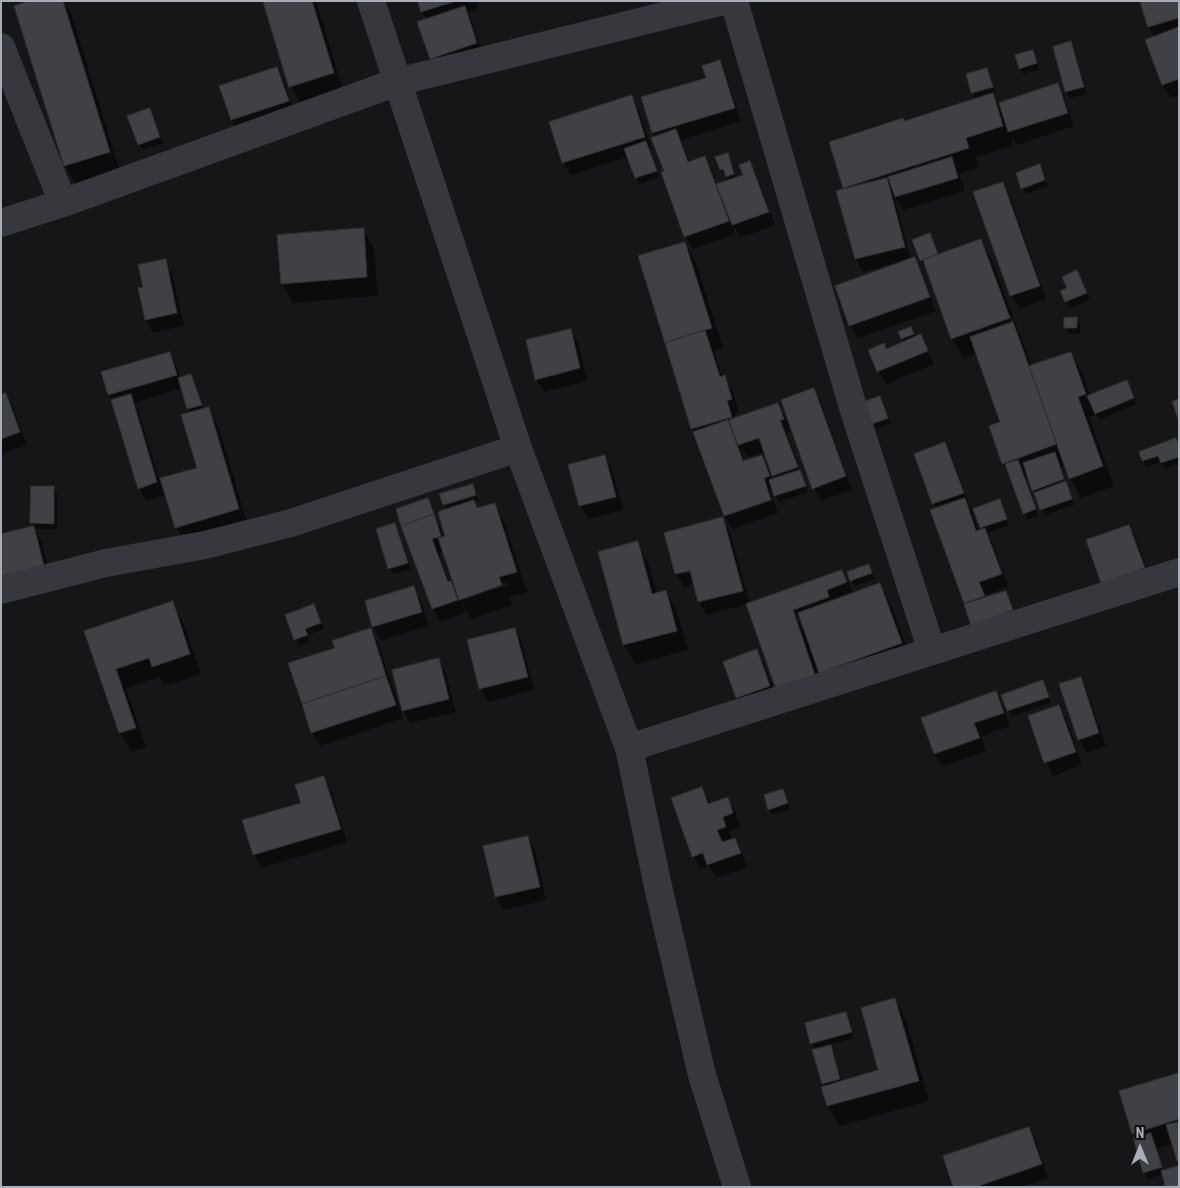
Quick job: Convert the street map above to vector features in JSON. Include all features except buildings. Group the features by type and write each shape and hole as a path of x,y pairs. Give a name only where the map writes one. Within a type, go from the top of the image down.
{"street":[{"path":"371,1 518,448 629,748 659,891 702,1075 737,1187"},
{"path":"1,223 63,203 397,82 724,1"},
{"path":"734,1 854,414 932,651"},
{"path":"1,47 63,203"},
{"path":"1,590 106,563 205,545 291,523 518,448"},
{"path":"629,748 1179,572"}]}
